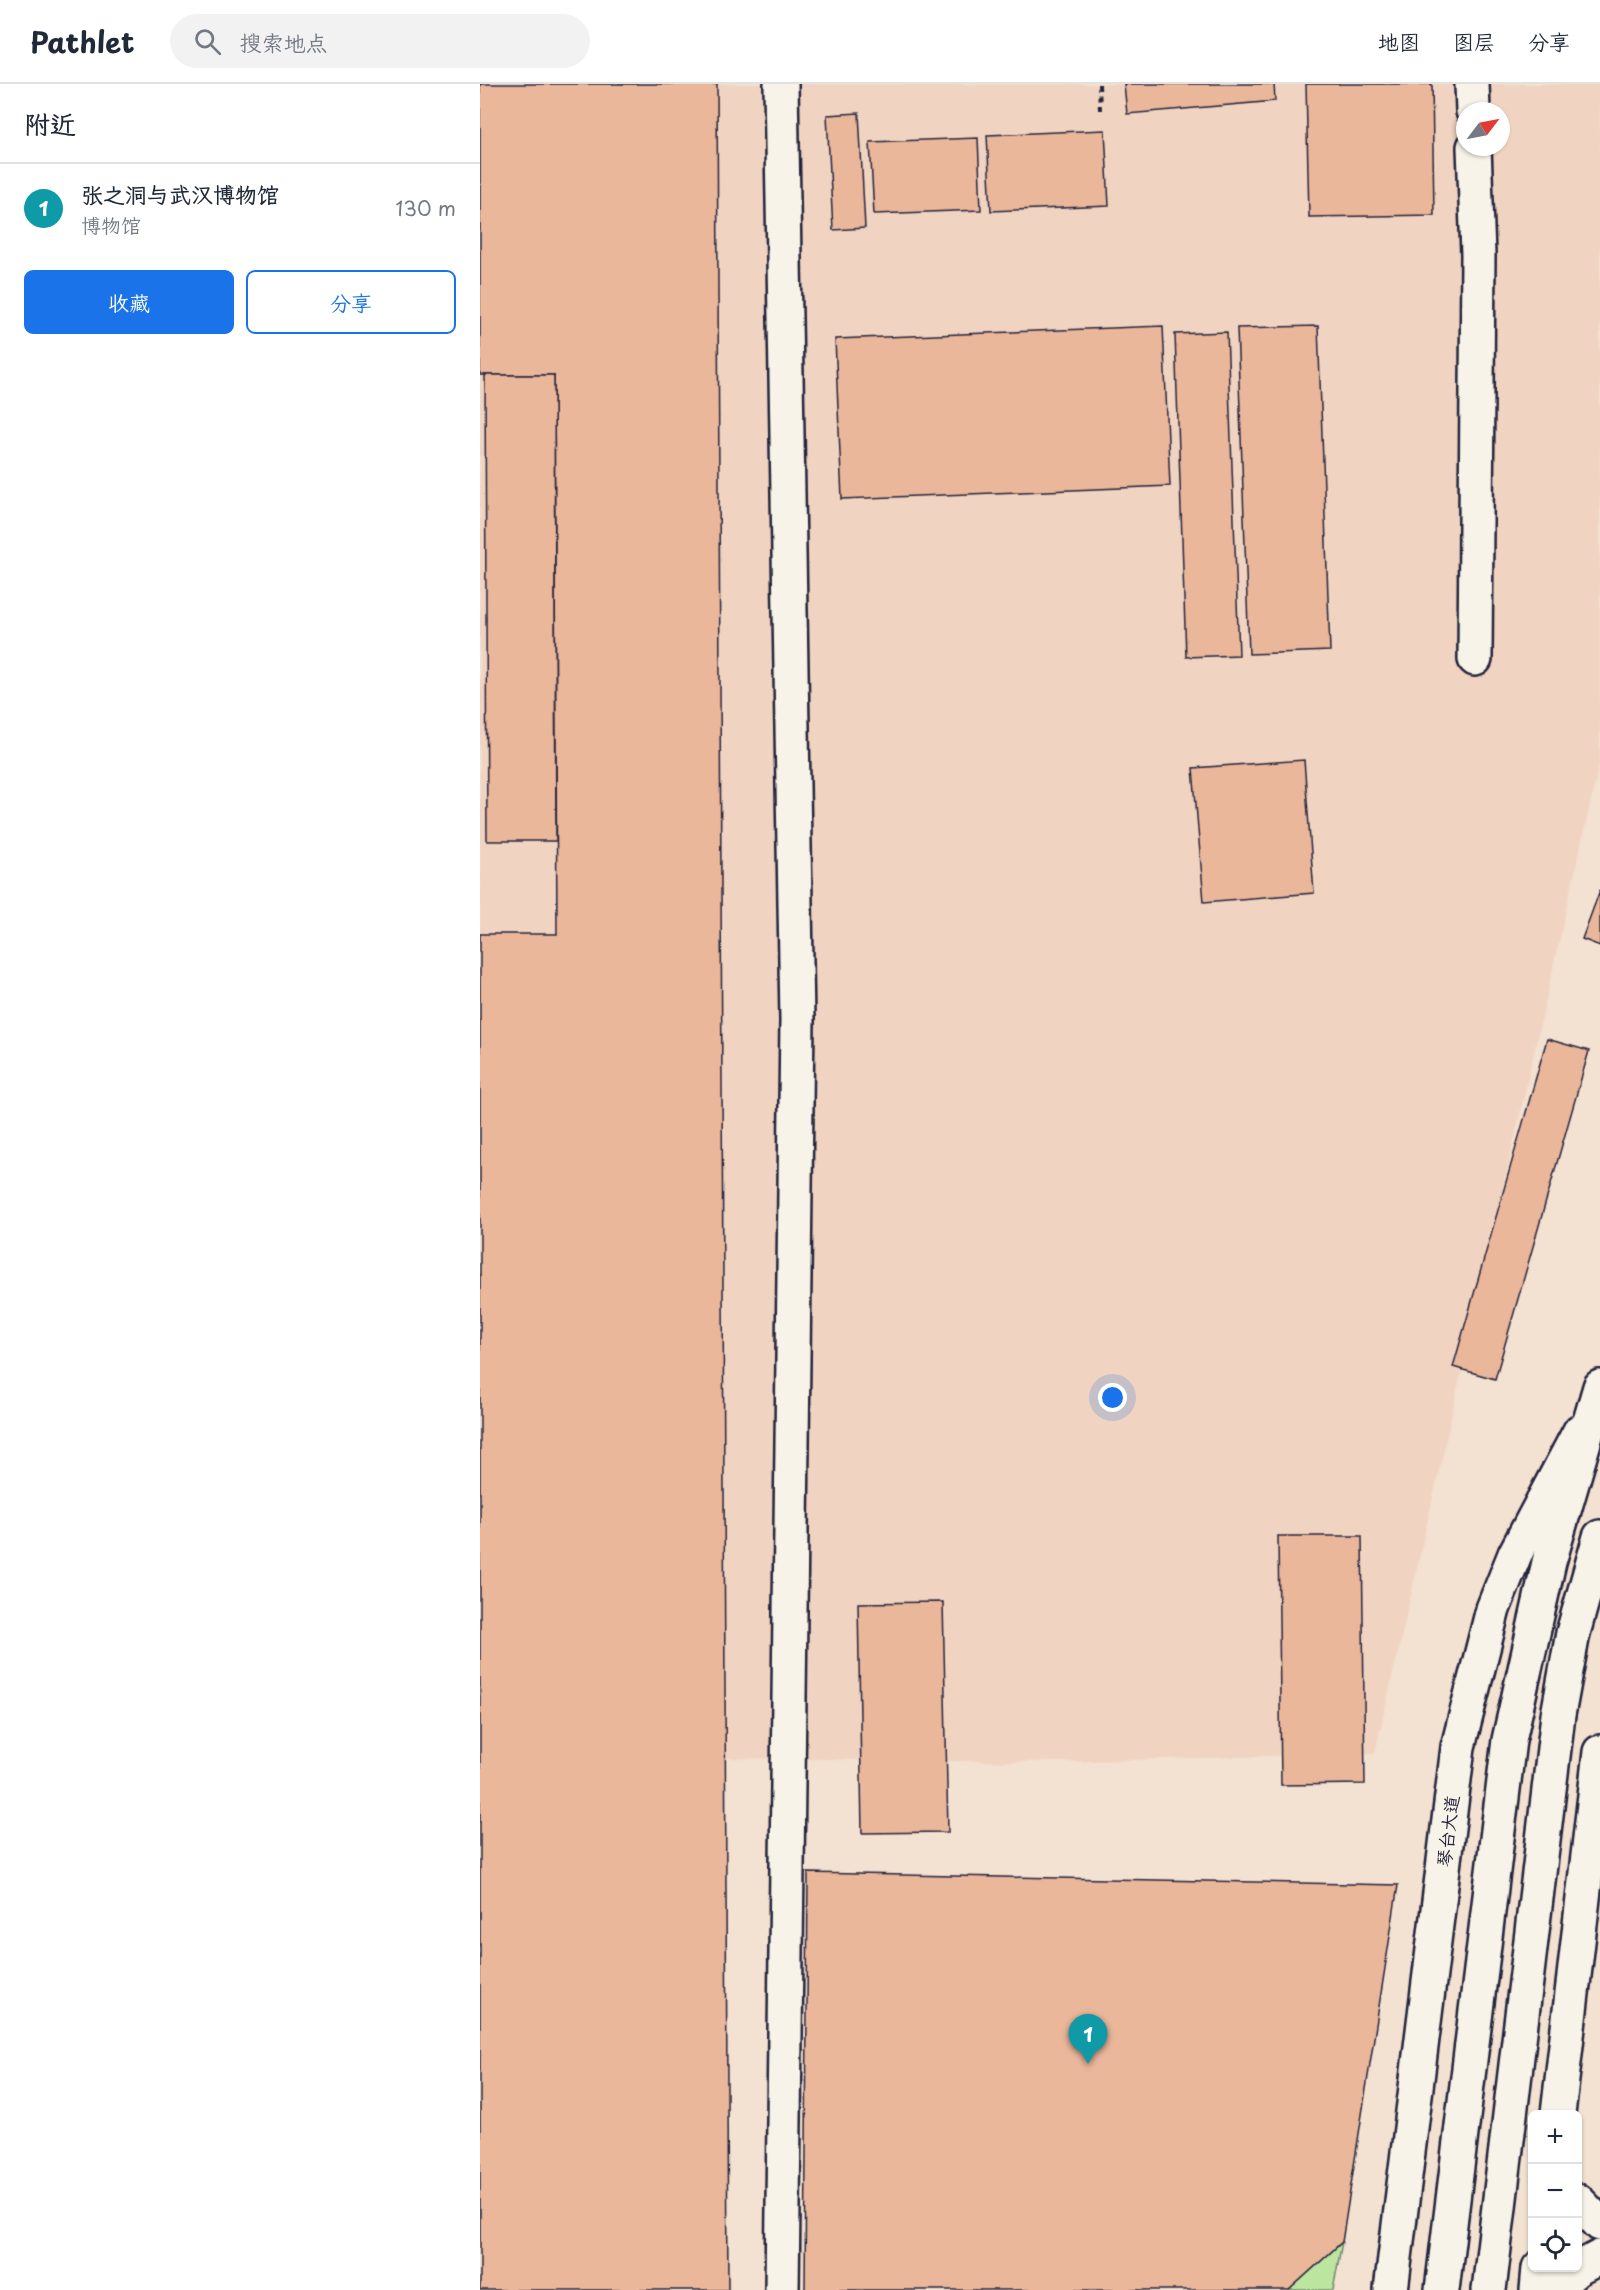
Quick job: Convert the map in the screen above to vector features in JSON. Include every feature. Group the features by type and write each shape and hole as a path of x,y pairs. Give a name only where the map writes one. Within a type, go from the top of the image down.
{"main road":[{"path":"781,84 797,1020 782,2290"},
{"path":"1472,84 1473,102"},
{"path":"1474,156 1478,255 1475,658"},
{"name":"琴台大道","path":"1442,2290 1509,1740 1522,1673 1549,1563 1599,1392"},
{"name":"琴台大道","path":"1391,2290 1457,1758 1474,1674 1493,1609 1515,1554 1599,1392"},
{"path":"1489,2290 1560,1703 1573,1633 1600,1537"},
{"path":"1559,2110 1600,1752"},
{"path":"1582,2205 1600,2224"},
{"path":"1553,2290 1577,2269 1600,2257"},
{"path":"1537,2290 1539,2272"}],"path":[{"path":"1099,84 1100,110"}],"shaded area":[{"path":"480,84 1600,84 1600,761 1375,1753 1056,1762 705,1758 730,2290 480,2290"}],"green space":[{"path":"1342,2242 1333,2290 1289,2290"}],"building":[{"path":"480,84 717,84 728,2290 480,2290 480,934 557,934 554,375 480,375"},
{"path":"1124,84 1274,84 1275,101 1127,114"},
{"path":"1306,84 1432,84 1434,215 1309,217"},
{"path":"859,113 865,228 833,230 827,115"},
{"path":"1105,130 1109,206 991,211 987,135"},
{"path":"978,138 981,210 874,214 870,142"},
{"path":"1163,326 1170,486 842,499 835,339"},
{"path":"1318,326 1330,651 1249,654 1237,328"},
{"path":"1227,332 1239,655 1186,657 1175,334"},
{"path":"485,375 554,375 556,841 487,841"},
{"path":"1304,760 1314,893 1204,902 1193,768"},
{"path":"1600,890 1600,946 1582,939"},
{"path":"1547,1039 1589,1051 1495,1379 1453,1367"},
{"path":"1278,1536 1362,1536 1365,1784 1281,1785"},
{"path":"943,1602 948,1832 862,1833 858,1603"},
{"path":"808,1873 1398,1885 1342,2242 1289,2290 805,2290"}],"place":[{"name":"张之洞与武汉博物馆","path":"1088,2064"}]}
